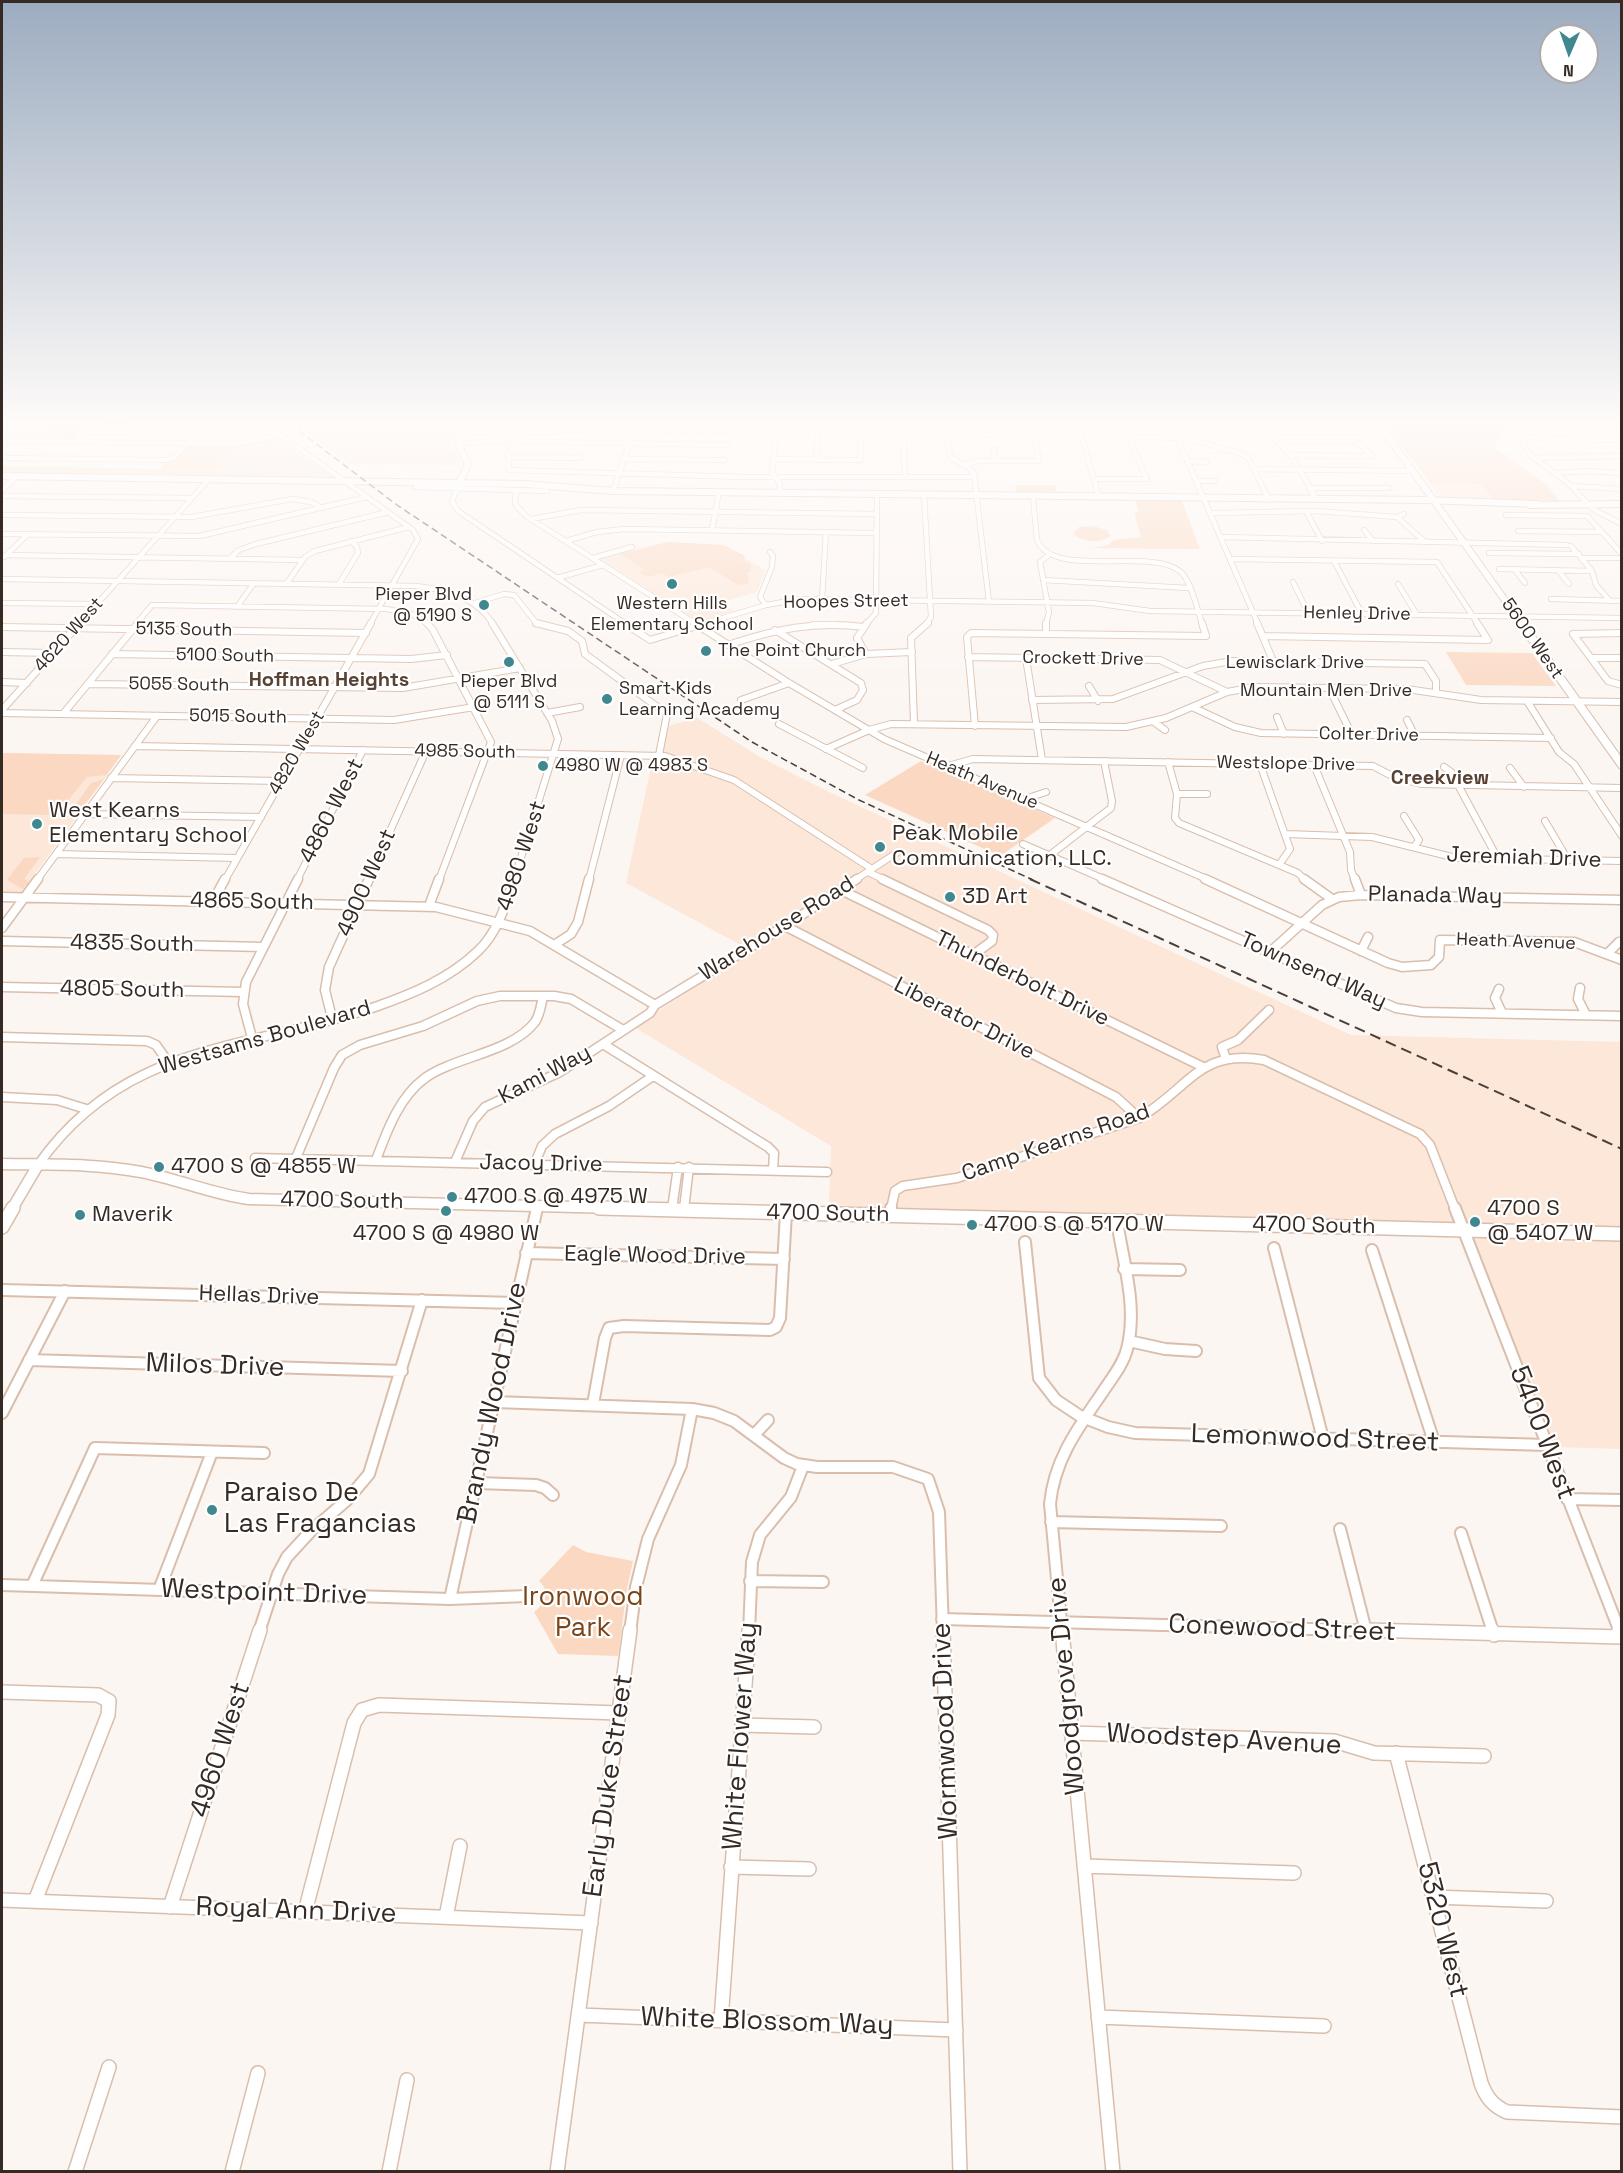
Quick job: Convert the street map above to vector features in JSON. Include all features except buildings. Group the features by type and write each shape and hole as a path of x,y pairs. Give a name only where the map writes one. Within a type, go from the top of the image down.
{"main road":[{"name":"5600 West","path":"1452,525 1622,765"},
{"name":"4700 South","path":"2,1164 128,1169 145,1172 210,1193 240,1198 1622,1234"},
{"path":"2,1227 38,1165"}],"street":[{"name":"4620 West","path":"2,712 166,525"},
{"path":"2,534 157,536 210,534 247,525"},
{"path":"229,559 239,550 256,544 333,525"},
{"path":"479,525 557,578 603,565"},
{"name":"Heath Avenue","path":"542,525 789,683 901,747 1025,799 1263,904 1299,924 1396,965 1412,968 1431,965 1438,957 1440,940 1574,942 1622,960"},
{"path":"712,530 713,525"},
{"path":"866,654 856,638 876,615 877,525"},
{"path":"914,723 912,636 931,620 926,525"},
{"path":"980,525 989,602"},
{"path":"975,726 967,637 971,633 1206,636 1184,574 1169,567 1050,554 1038,544 1035,525"},
{"path":"1216,525 1273,661"},
{"path":"1313,525 1322,541"},
{"path":"1408,525 1425,542"},
{"path":"1514,525 1527,543"},
{"path":"1596,525 1622,556"},
{"path":"287,583 303,560 315,551 409,527"},
{"name":"4820 West","path":"213,901 417,542 417,535 409,527"},
{"path":"566,541 617,530 877,532"},
{"path":"1268,530 1270,539"},
{"path":"1364,530 1372,541"},
{"path":"1518,531 1602,532"},
{"path":"822,599 826,532"},
{"path":"1562,532 1592,571 1596,585 1609,600"},
{"path":"4,557 27,535"},
{"path":"1221,537 1322,541 1555,544 1622,556"},
{"path":"339,584 358,553 357,547 351,541"},
{"path":"593,558 633,547"},
{"path":"1489,553 1572,547"},
{"path":"766,605 760,597 772,567 773,556 770,552"},
{"path":"1510,553 1523,570"},
{"path":"1046,634 1044,626 1049,612 1040,562 1050,554"},
{"path":"4,557 303,560"},
{"path":"1169,567 1176,560"},
{"path":"1231,560 1437,562 1488,640 1263,636"},
{"path":"1334,561 1362,614"},
{"path":"1499,569 1592,571"},
{"path":"1515,570 1525,583"},
{"path":"1558,570 1569,584"},
{"name":"Hoopes Street","path":"557,578 650,640 766,605 793,600 1100,604 1141,610 1198,612"},
{"path":"2,579 393,585 445,591 475,603 489,617 547,713 557,734 555,753"},
{"path":"1043,580 1096,581 1138,588 1189,588"},
{"path":"1293,582 1308,613"},
{"path":"237,607 254,583"},
{"path":"1398,584 1417,615"},
{"path":"475,603 502,595 516,596 537,625 562,628 575,635 582,641 585,654 665,711 668,717 659,756"},
{"path":"1551,599 1622,600"},
{"path":"2,603 97,604"},
{"path":"63,714 152,605 379,609 401,611 424,620 433,630 489,736 488,753 429,906"},
{"name":"Henley Drive","path":"1198,612 1516,616"},
{"path":"1516,616 1622,618"},
{"path":"728,645 806,623 864,627"},
{"name":"5135 South","path":"2,627 366,633"},
{"path":"775,630 857,680 863,690 857,700 835,710"},
{"path":"1622,633 1573,634 1608,681 1622,685"},
{"path":"2,652 53,653"},
{"path":"832,664 866,654 912,652"},
{"name":"5100 South","path":"112,654 411,659 447,655"},
{"name":"Crockett Drive","path":"968,657 1160,660 1227,692"},
{"path":"1026,658 1042,760"},
{"path":"1591,658 1622,658"},
{"name":"Lewisclark Drive","path":"1032,700 1098,701 1123,697 1185,672 1217,663 1273,661 1425,664 1436,681 1436,693"},
{"name":"5055 South","path":"88,684 403,688 520,668"},
{"path":"2,682 27,682"},
{"path":"741,700 789,683"},
{"path":"1089,686 1098,701"},
{"name":"Mountain Men Drive","path":"826,749 869,730 891,724 1110,728 1154,722 1227,692 1255,687 1407,689 1481,700 1622,702"},
{"path":"1329,688 1352,735"},
{"name":"Jeremiah Drive","path":"1527,701 1559,752 1574,764 1622,836"},
{"name":"5015 South","path":"2,712 403,719 474,707"},
{"path":"547,713 580,707"},
{"name":"Colter Drive","path":"1192,707 1242,729 1284,734 1551,738"},
{"path":"2,928 157,716"},
{"path":"1277,717 1284,734"},
{"path":"1407,720 1415,736"},
{"path":"1154,722 1165,730"},
{"path":"779,724 863,768"},
{"path":"1479,727 1485,737"},
{"name":"4985 South","path":"135,746 659,756 734,780 870,871 988,930 993,935 992,941 973,955"},
{"name":"4860 West","path":"243,992 263,947 363,750"},
{"name":"4900 West","path":"332,1018 325,990 327,974 426,751"},
{"name":"4980 West","path":"500,923 555,753"},
{"path":"554,945 571,934 578,922 621,755"},
{"name":"Westslope Drive","path":"948,766 973,759 1373,766 1409,782 1458,786 1622,788"},
{"path":"1050,855 1113,805 1104,761"},
{"path":"1168,762 1177,794 1175,818 1179,823 1298,873 1310,885 1332,899"},
{"path":"1260,764 1290,849 1286,858 1279,865"},
{"path":"1314,765 1351,856 1351,870 1361,895"},
{"path":"1444,767 1451,772 1498,859"},
{"path":"1510,768 1524,786"},
{"path":"111,778 281,781"},
{"path":"1025,799 1046,792"},
{"path":"1177,794 1207,794"},
{"path":"85,814 261,817"},
{"path":"1404,816 1419,840 1414,847"},
{"path":"1545,821 1568,860"},
{"name":"Jeremiah Drive","path":"1286,834 1383,838 1446,857 1622,861"},
{"name":"Townsend Way","path":"1023,844 1396,1008 1422,1012 1622,1016"},
{"name":"Warehouse Road","path":"655,1005 785,926 898,852"},
{"path":"56,854 237,858"},
{"name":"Thunderbolt Drive","path":"841,890 1203,1067"},
{"name":"Planada Way","path":"1269,952 1299,924 1332,899 1361,895 1622,900"},
{"name":"4865 South","path":"2,897 429,906 530,931 655,1005"},
{"name":"Westsams Boulevard","path":"38,1165 62,1133 86,1109 129,1080 168,1062 387,1004 431,986 477,955 500,923"},
{"name":"Liberator Drive","path":"785,926 1116,1098 1139,1118"},
{"path":"1362,951 1368,937"},
{"name":"4835 South","path":"2,941 263,947"},
{"path":"1608,953 1619,942"},
{"name":"4805 South","path":"2,987 243,992"},
{"path":"1580,988 1577,994 1578,1000 1586,1015"},
{"path":"1499,989 1495,998 1502,1013"},
{"path":"243,992 243,1004 252,1038"},
{"path":"296,1158 334,1068 346,1052 360,1045 423,1026 491,997 543,996 571,999 623,1030"},
{"path":"375,1160 401,1107 416,1086 433,1073 499,1045 527,1029 536,1021 543,996"},
{"name":"Kami Way","path":"455,1162 473,1121 485,1107 560,1072 650,1013 655,1005"},
{"path":"1225,1056 1222,1047 1238,1040 1269,1010"},
{"path":"2,1037 147,1041 156,1045 168,1062"},
{"path":"603,1044 772,1150 775,1156 773,1170"},
{"name":"5400 West","path":"1225,1056 1243,1055 1264,1060 1425,1138 1430,1145 1622,1637"},
{"name":"Camp Kearns Road","path":"890,1215 892,1197 895,1191 903,1186 963,1176 1139,1118 1159,1107 1203,1067 1225,1056"},
{"path":"535,1163 542,1146 555,1134 609,1106 653,1076"},
{"path":"2,1097 57,1100 86,1109"},
{"name":"Jacoy Drive","path":"255,1158 535,1163 827,1172"},
{"path":"678,1167 678,1209"},
{"path":"678,1209 689,1167"},
{"name":"Brandy Wood Drive","path":"450,1599 537,1206"},
{"path":"593,1404 604,1338 609,1328 624,1326 770,1330 776,1327 780,1318 786,1213"},
{"name":"Woodgrove Drive","path":"1113,2172 1050,1496 1054,1472 1065,1449 1122,1362 1129,1341 1131,1318 1117,1221"},
{"name":"Lemonwood Street","path":"1025,1242 1040,1378 1045,1389 1055,1399 1112,1429 1135,1433 1547,1445"},
{"path":"1274,1248 1323,1439"},
{"path":"1372,1250 1434,1442"},
{"name":"Eagle Wood Drive","path":"526,1253 784,1259"},
{"path":"1124,1269 1180,1270"},
{"name":"Hellas Drive","path":"2,1290 516,1303"},
{"path":"2,1413 65,1292"},
{"name":"4960 West","path":"170,1906 282,1566 296,1544 314,1526 351,1497 369,1474 422,1300"},
{"path":"1129,1341 1165,1349 1196,1351"},
{"name":"Milos Drive","path":"29,1360 402,1371"},
{"name":"Wormwood Drive","path":"495,1402 692,1409 723,1417 754,1435 784,1458 803,1466 893,1467 928,1479 939,1512 960,2172"},
{"name":"Early Duke Street","path":"557,2172 640,1564 656,1517 681,1465 692,1409"},
{"path":"754,1435 768,1420"},
{"path":"32,1586 95,1448 264,1453"},
{"path":"159,1590 212,1452"},
{"name":"White Flower Way","path":"720,2020 748,1646 750,1581 758,1542 768,1525 791,1497 803,1466"},
{"path":"477,1483 536,1485 545,1488 553,1495"},
{"path":"1567,1499 1622,1500"},
{"path":"1051,1521 1221,1526"},
{"path":"1340,1529 1366,1631"},
{"path":"1461,1533 1494,1635"},
{"path":"750,1581 823,1582"},
{"name":"Westpoint Drive","path":"2,1585 450,1599 527,1596"},
{"name":"Conewood Street","path":"942,1619 1622,1637"},
{"path":"2,1692 98,1695 109,1701 108,1715 35,1901"},
{"path":"305,1912 354,1723 362,1710 379,1705 619,1713"},
{"path":"742,1725 814,1727"},
{"name":"Woodstep Avenue","path":"1071,1733 1334,1741 1369,1752 1484,1756"},
{"name":"5320 West","path":"1396,1753 1481,2083 1492,2105 1515,2113 1622,2117"},
{"path":"446,1917 460,1846"},
{"path":"1084,1866 1294,1873"},
{"path":"731,1867 809,1869"},
{"path":"1433,1897 1546,1901"},
{"name":"Royal Ann Drive","path":"2,1900 591,1923"},
{"name":"White Blossom Way","path":"579,2015 956,2030"},
{"path":"1098,2017 1324,2026"},
{"path":"75,2172 109,2067"},
{"path":"232,2172 258,2073"},
{"path":"389,2172 407,2080"}],"shaded area":[{"path":"668,542 724,545 766,571 757,592 722,602 734,611 699,622 599,558"},
{"path":"696,717 760,757 829,792 1351,1035 1621,1042 1621,1449 1556,1447 1467,1224 829,1206 831,1146 634,1027 750,950 626,883 653,758 660,758 669,726"},
{"name":"West Kearns Elementary School","path":"2,753 122,755 21,893 2,892"}],"green space":[{"path":"1138,525 1191,525 1200,549 1090,548 1109,545 1113,540 1141,537"},
{"path":"1093,526 1107,530 1111,536 1107,539 1091,541 1073,534 1079,527"},
{"path":"668,542 723,545 743,555 745,557 743,561 751,564 750,572 746,573 749,576 748,584 738,585 709,567 669,577 662,573 648,577 639,572 645,570 620,554"},
{"path":"1446,652 1532,653 1556,686 1466,685"},
{"path":"2,753 121,755 106,775 87,777 66,803 57,803 50,813 58,815 2,814"},
{"path":"921,761 1055,818 1000,856 865,795"},
{"path":"104,779 79,812 72,810 91,783"},
{"path":"40,857 24,879 29,882 23,889 7,880 24,858"},
{"name":"Ironwood Park","path":"573,1545 586,1552 633,1561 618,1656 558,1654 534,1612 544,1602 546,1594 539,1581"}],"railway":[{"path":"428,525 752,742 859,800 1033,880"},
{"path":"1030,879 1622,1149"}],"place":[{"name":"Western Hills Elementary School","path":"672,584"},
{"name":"Pieper Blvd @ 5190 S","path":"484,605"},
{"name":"The Point Church","path":"706,651"},
{"name":"Pieper Blvd @ 5111 S","path":"509,662"},
{"name":"Smart Kids Learning Academy","path":"607,699"},
{"name":"4980 W @ 4983 S","path":"543,766"},
{"name":"West Kearns Elementary School","path":"37,824"},
{"name":"Peak Mobile Communication, LLC.","path":"880,847"},
{"name":"3D Art","path":"950,897"},
{"name":"4700 S @ 4855 W","path":"159,1167"},
{"name":"4700 S @ 4975 W","path":"452,1197"},
{"name":"4700 S @ 4980 W","path":"446,1211"},
{"name":"Maverik","path":"80,1215"},
{"name":"4700 S @ 5407 W","path":"1475,1222"},
{"name":"4700 S @ 5170 W","path":"972,1225"},
{"name":"Paraiso De Las Fragancias","path":"212,1510"}],"district":[{"name":"Hoffman Heights","path":"329,681"},
{"name":"Creekview","path":"1440,779"}]}
